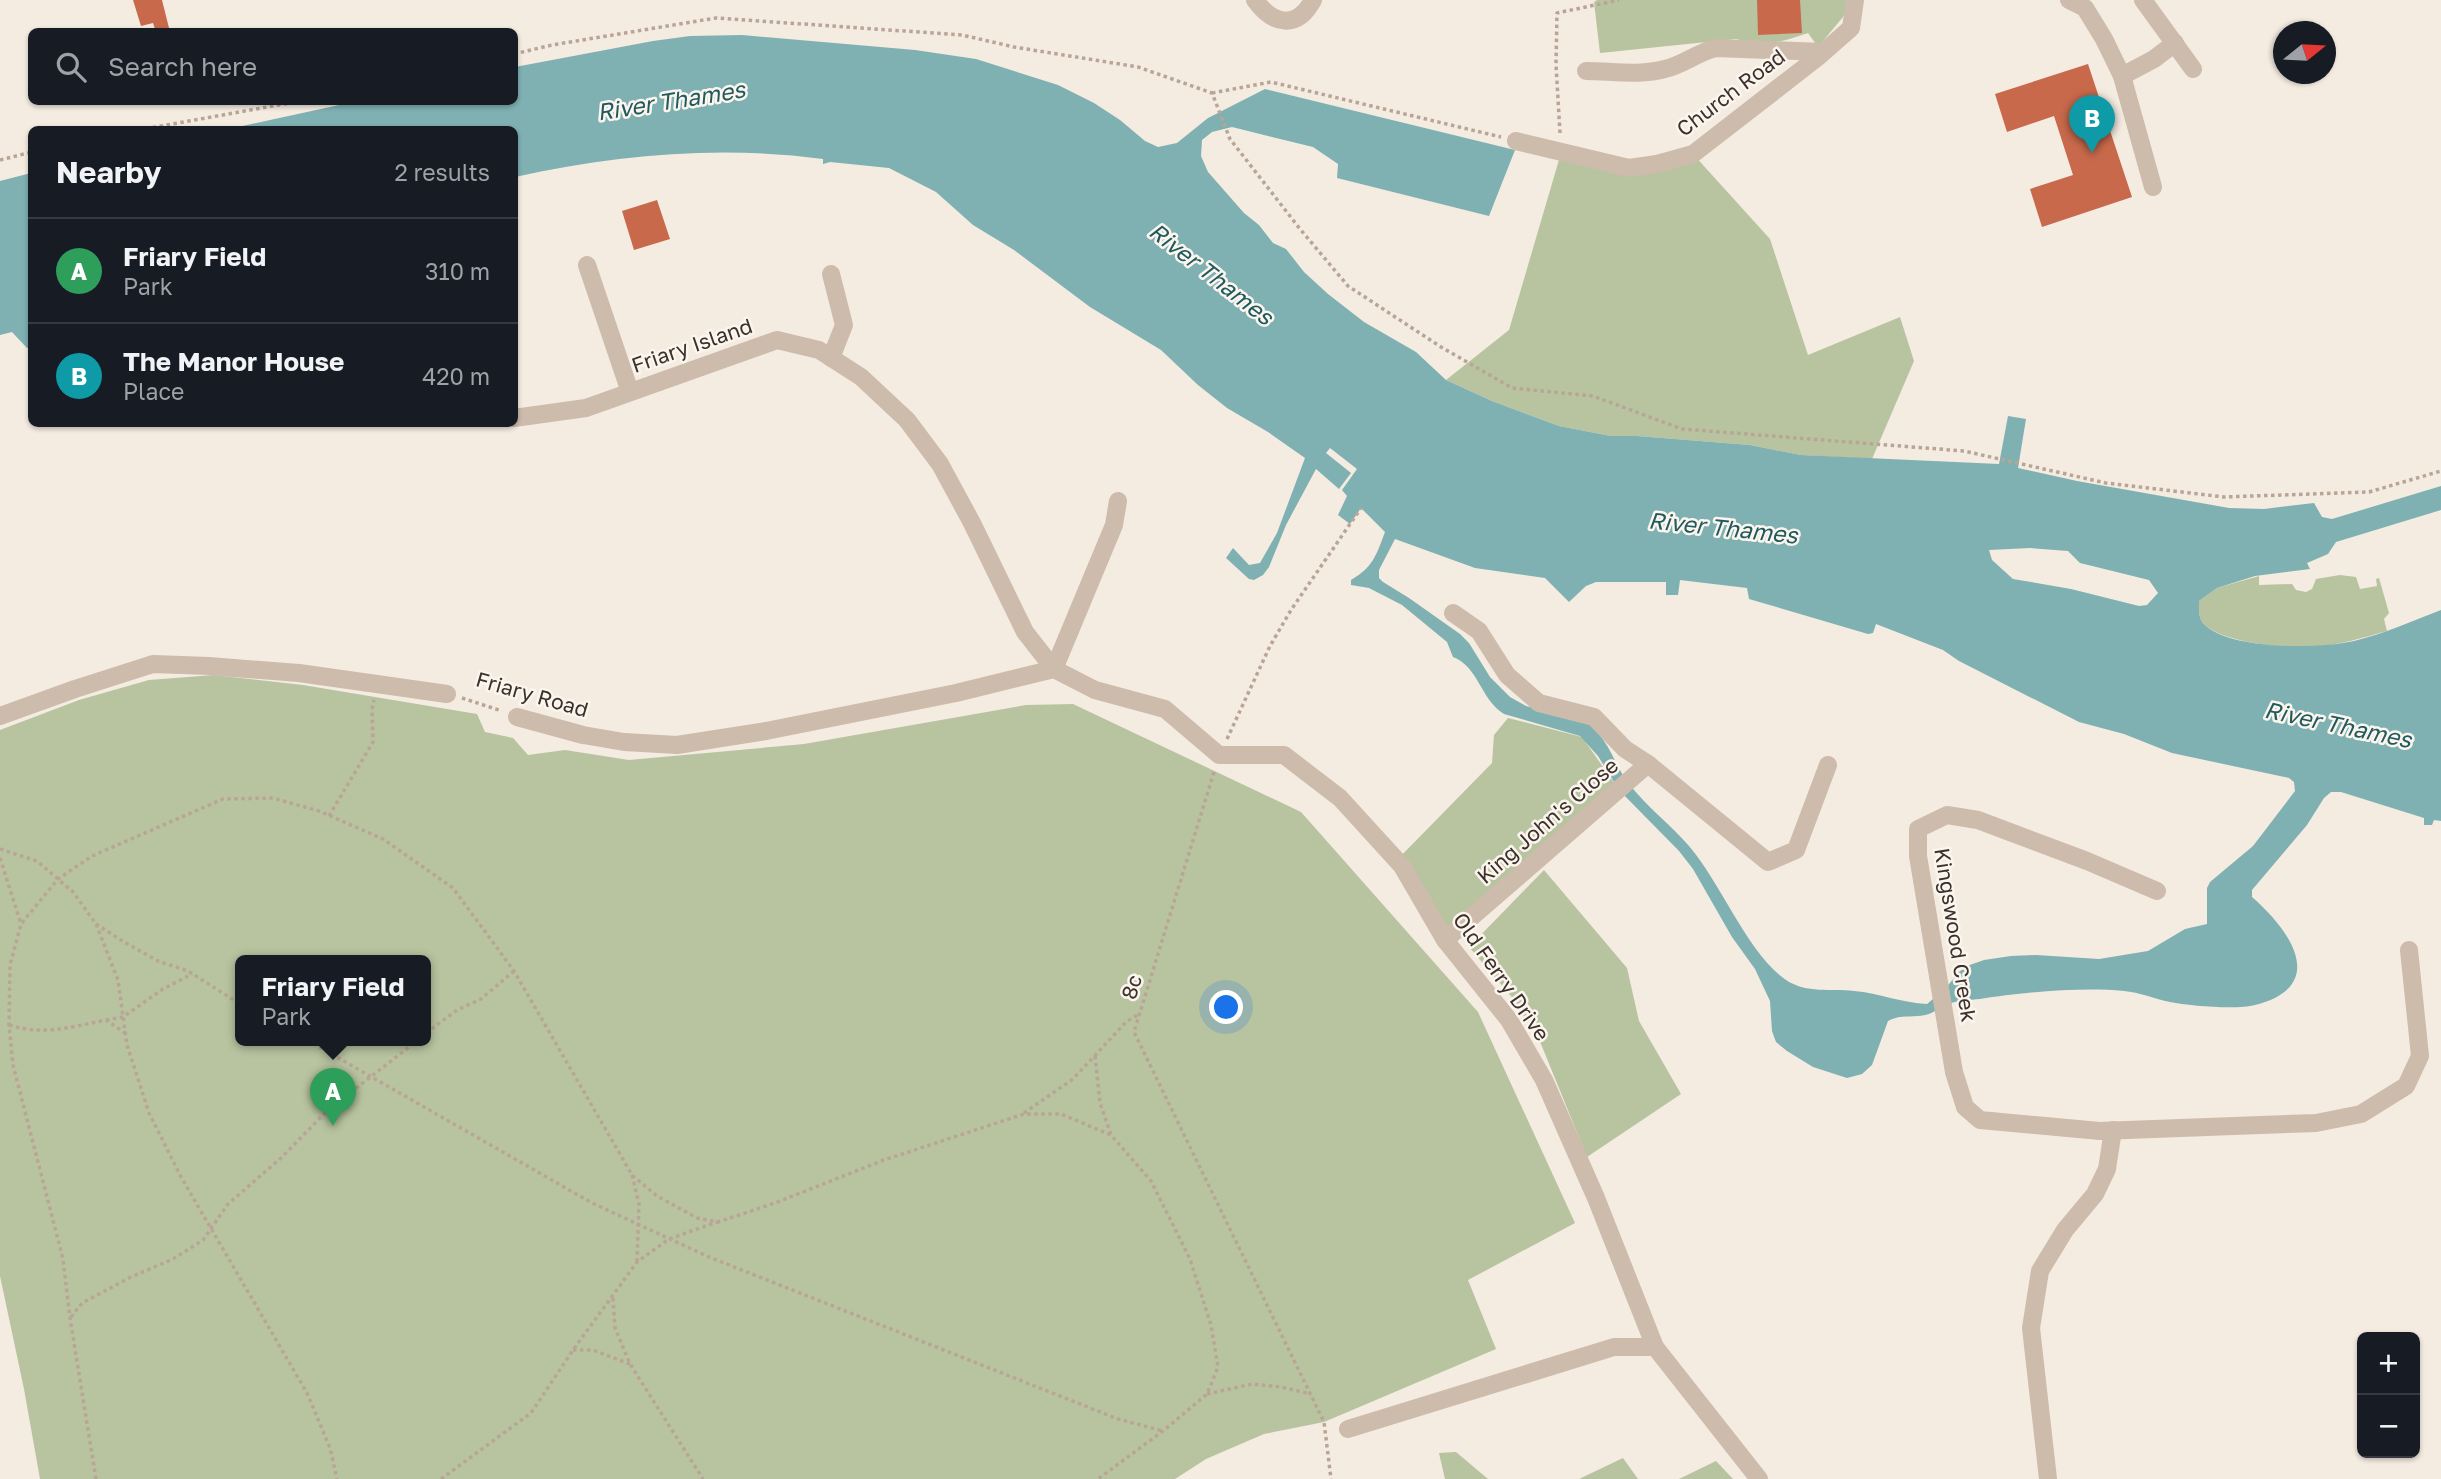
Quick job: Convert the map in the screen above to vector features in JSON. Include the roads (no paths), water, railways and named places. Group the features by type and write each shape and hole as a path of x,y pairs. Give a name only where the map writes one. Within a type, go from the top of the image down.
{"street":[{"path":"1255,0 1272,18 1284,22 1307,11 1313,0"},
{"name":"Church Road","path":"1516,141 1629,168 1693,154 1851,28 1855,0"},
{"path":"2069,0 2085,8 2104,38 2122,76 2152,187"},
{"path":"2143,0 2193,69"},
{"path":"2122,76 2154,59 2175,43"},
{"path":"1586,71 1642,72 1665,69 1701,51 1716,48 1823,51"},
{"path":"587,265 630,392"},
{"path":"831,274 844,325 831,358"},
{"name":"Friary Island","path":"518,417 586,408 777,340 819,350 861,377 907,420 940,464 1025,632 1054,668"},
{"path":"1054,668 1114,526 1118,500"},
{"name":"King John's Close","path":"1453,613 1479,631 1507,675 1539,703 1594,718 1625,748 1768,862 1796,850 1828,765"},
{"name":"Friary Road","path":"0,716 153,664 299,673 447,694"},
{"name":"Friary Road","path":"517,717 583,735 624,742 677,745 766,731 956,693 1054,668"},
{"name":"Old Ferry Drive","path":"1054,668 1095,690 1165,709 1219,755 1284,755 1340,798 1402,866 1445,940 1509,1020 1544,1080 1596,1198 1655,1347 1759,1479"},
{"name":"King John's Close","path":"1445,940 1648,764"},
{"name":"Kingswood Creek","path":"2157,891 1978,820 1947,815 1918,829 1918,856 1954,1072 1965,1107 1980,1120 2113,1130 2316,1122 2361,1114 2406,1086 2420,1056 2409,950"},
{"path":"2048,1479 2031,1328 2040,1271 2065,1230 2095,1194 2107,1169 2113,1130"},
{"path":"1348,1429 1614,1347 1655,1347"}],"water":[{"name":"River Thames","path":"742,35 915,50 976,59 1058,85 1094,103 1145,141 1158,147 1177,143 1208,118 1265,89 1515,150 1489,216 1337,178 1338,164 1313,147 1232,127 1212,132 1202,140 1201,156 1208,172 1273,243 1286,249 1304,272 1364,322 1416,352 1446,380 1492,401 1559,426 1611,436 1750,445 1801,455 1999,464 2008,416 2026,419 2018,468 2229,508 2264,509 2314,503 2322,517 2332,519 2441,486 2441,510 2336,542 2328,554 2307,563 2310,569 2255,576 2217,588 2199,601 2199,608 2203,624 2219,634 2236,640 2277,646 2354,641 2441,610 2441,821 2434,820 2432,825 2424,825 2424,818 2341,792 2331,792 2324,798 2307,825 2252,890 2252,897 2290,941 2296,957 2297,971 2291,985 2278,996 2255,1005 2237,1007 2179,1003 2108,990 2052,991 1960,1001 1928,1014 1888,1021 1872,1065 1862,1074 1847,1078 1813,1067 1776,1042 1772,1031 1770,1001 1755,969 1732,937 1693,869 1619,790 1598,756 1580,736 1504,714 1496,708 1469,668 1453,657 1447,642 1402,605 1369,588 1351,585 1351,580 1373,560 1385,532 1361,508 1350,524 1338,515 1347,496 1342,490 1357,469 1330,448 1326,453 1351,473 1339,489 1316,469 1286,525 1269,567 1263,575 1254,580 1249,579 1226,558 1233,548 1249,565 1260,563 1277,533 1305,458 1227,408 1161,350 1090,307 1014,250 973,225 936,192 889,168 830,162 823,164 823,159 745,153 668,154 629,158 518,176 518,126 242,126 339,105 518,105 518,66 690,36","holes":["1395,539 1475,568 1545,578 1569,602 1586,586 1596,582 1666,582 1666,595 1678,595 1680,580 1747,588 1749,599 1868,634 1873,633 1876,624 1943,650 1959,661 2079,722 2124,734 2172,753 2289,778 2294,782 2295,791 2253,846 2210,882 2207,888 2207,924 2185,929 2148,951 2099,959 2036,955 1984,960 1959,972 1945,989 1927,1004 1863,992 1802,987 1786,980 1759,953 1701,861 1629,784 1595,729 1587,723 1526,706 1510,697 1490,677 1469,643 1460,634 1379,578 1379,570","2030,548 2068,551 2080,563 2149,580 2158,593 2147,605 2139,606 2071,589 2013,579 1992,560 1989,550"]},
{"path":"28,174 27,348 12,332 0,335 0,181"}],"place":[{"name":"The Manor House","path":"2092,153"},
{"name":"Friary Field","path":"333,1126"}]}
